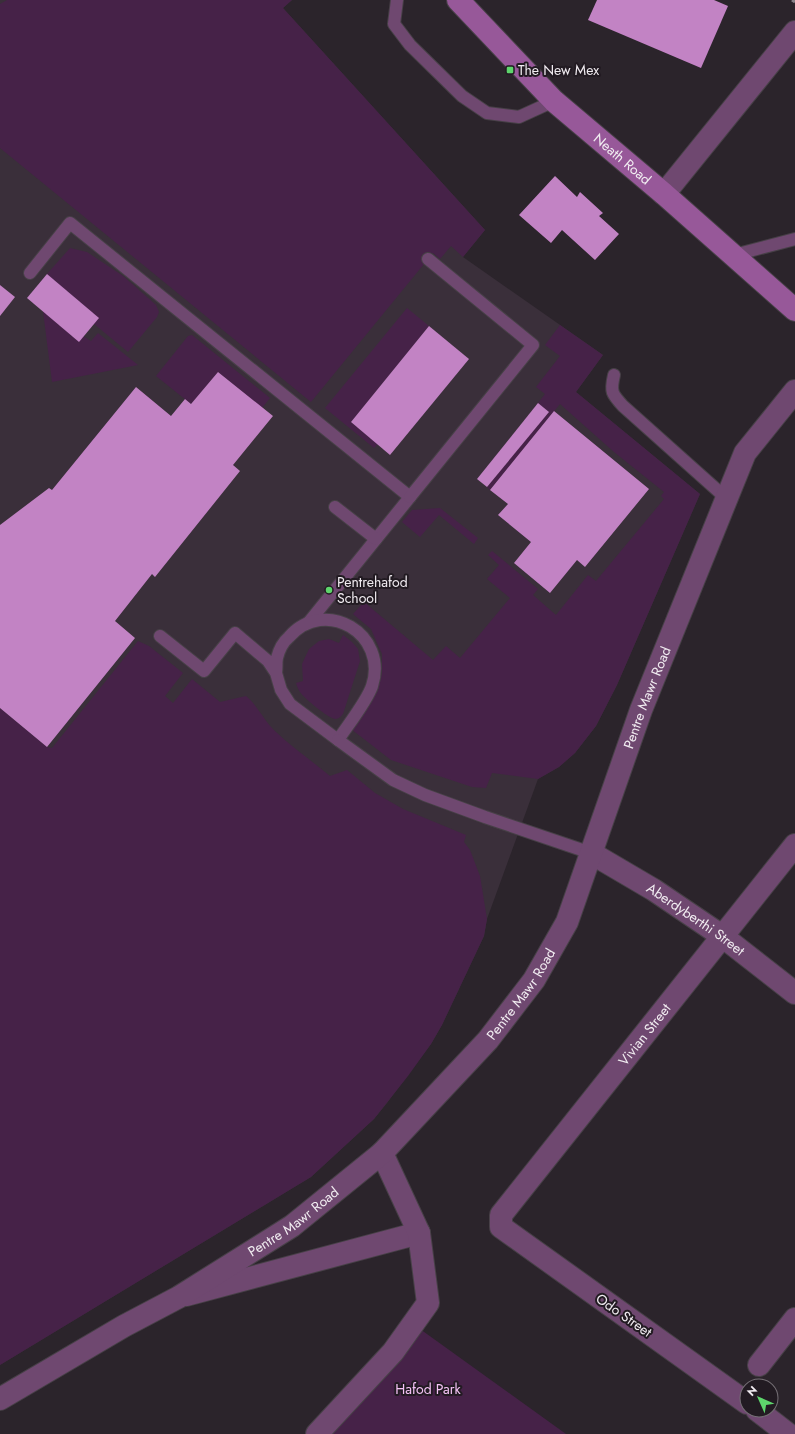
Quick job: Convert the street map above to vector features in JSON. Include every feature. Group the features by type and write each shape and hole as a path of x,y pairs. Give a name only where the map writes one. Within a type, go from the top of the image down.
{"main road":[{"name":"Neath Road","path":"458,0 554,100 664,194 795,310"}],"street":[{"path":"664,194 795,32"},
{"name":"Pentre Mawr Road","path":"0,1399 124,1326 179,1297 292,1226 382,1153 488,1040 534,980 567,922 641,710 745,453 795,391"},
{"name":"Vivian Street","path":"501,1228 501,1215 795,845"},
{"name":"Aberdyberthi Street","path":"591,853 654,890 722,936 795,993"},
{"path":"317,1434 393,1352 428,1303 419,1233 382,1153"},
{"name":"Odo Street","path":"501,1228 739,1396"},
{"path":"179,1297 419,1233"},
{"path":"759,1365 793,1325"},
{"path":"767,1418 788,1434"}],"lane":[{"path":"397,0 394,24 410,45 462,96 487,113 518,116 554,100"},
{"path":"30,273 70,224 410,497"},
{"path":"734,255 795,239"},
{"path":"309,622 533,345 428,260"},
{"path":"614,375 611,389 615,397 623,406 726,498"},
{"path":"335,507 376,539"},
{"path":"338,740 372,686 375,670 373,654 366,640 355,628 340,621 324,619 309,622 294,630 284,642 277,657 276,673 280,690 290,704 338,740 393,780 426,795 485,817 591,853"},
{"path":"160,636 204,671 235,633 268,661 276,673"}],"shaded area":[{"name":"Pentrehafod School","path":"0,0 292,0 283,8 485,230 463,257 603,355 576,392 700,494 617,685 596,726 575,753 559,767 538,779 487,919 484,936 442,1025 431,1044 387,1103 374,1119 311,1177 0,1365"}],"green space":[{"path":"7,0 292,0 283,8 485,230 463,257 451,246 440,259 433,253 311,402 0,148 0,4"},
{"path":"70,248 87,252 123,276 156,305 159,312 157,317 128,352 94,324 47,274"},
{"path":"407,308 429,326 351,422 378,444 374,448 325,408"},
{"path":"43,311 91,341 98,333 138,365 52,382"},
{"path":"560,325 603,355 576,392 700,494 617,685 596,726 575,753 559,767 538,779 492,773 486,788 472,787 391,760 351,729 376,690 382,674 382,654 371,629 353,614 364,602 433,660 446,646 460,658 510,598 487,579 499,565 488,555 492,551 538,589 533,595 556,615 588,575 596,581 664,499 661,496 664,492 614,452 560,404 490,490 487,487 548,412 538,403 545,394 536,387 560,356 545,345"},
{"path":"192,335 270,398 262,408 218,372 191,404 156,376 188,336"},
{"path":"440,508 478,538 474,544 439,515 420,537 402,522 412,510"},
{"path":"343,635 358,649 360,661 343,714 339,718 335,719 322,712 307,699 300,692 296,683 303,681 302,664 309,649 319,641 329,639 339,643"},
{"path":"138,641 149,646 183,673 165,696 173,703 192,679 220,702 246,696 276,732 330,776 347,770 375,793 403,809 466,835 464,842 470,850 480,876 487,919 484,936 442,1025 431,1044 374,1119 311,1177 0,1365 0,708 47,747 52,748"},
{"name":"Hafod Park","path":"420,1329 566,1434 332,1434"}],"building":[{"path":"597,0 714,0 728,6 701,68 588,20"},
{"path":"555,176 577,197 580,192 603,213 599,216 619,234 595,260 562,230 551,243 519,215"},
{"path":"47,274 99,318 79,342 27,298"},
{"path":"0,285 15,297 0,316"},
{"path":"429,326 469,359 390,455 351,422"},
{"path":"218,372 273,416 233,465 240,471 155,577 152,574 115,621 135,638 47,747 0,708 0,525 49,488 52,490 136,387 171,416 185,399 191,404"},
{"path":"538,403 549,412 487,487 477,479"},
{"path":"554,411 649,489 585,567 577,560 550,593 514,563 531,542 498,515 508,504 490,490"}],"place":[{"name":"The New Mex","path":"510,70"},
{"name":"Pentrehafod School","path":"329,590"}]}
